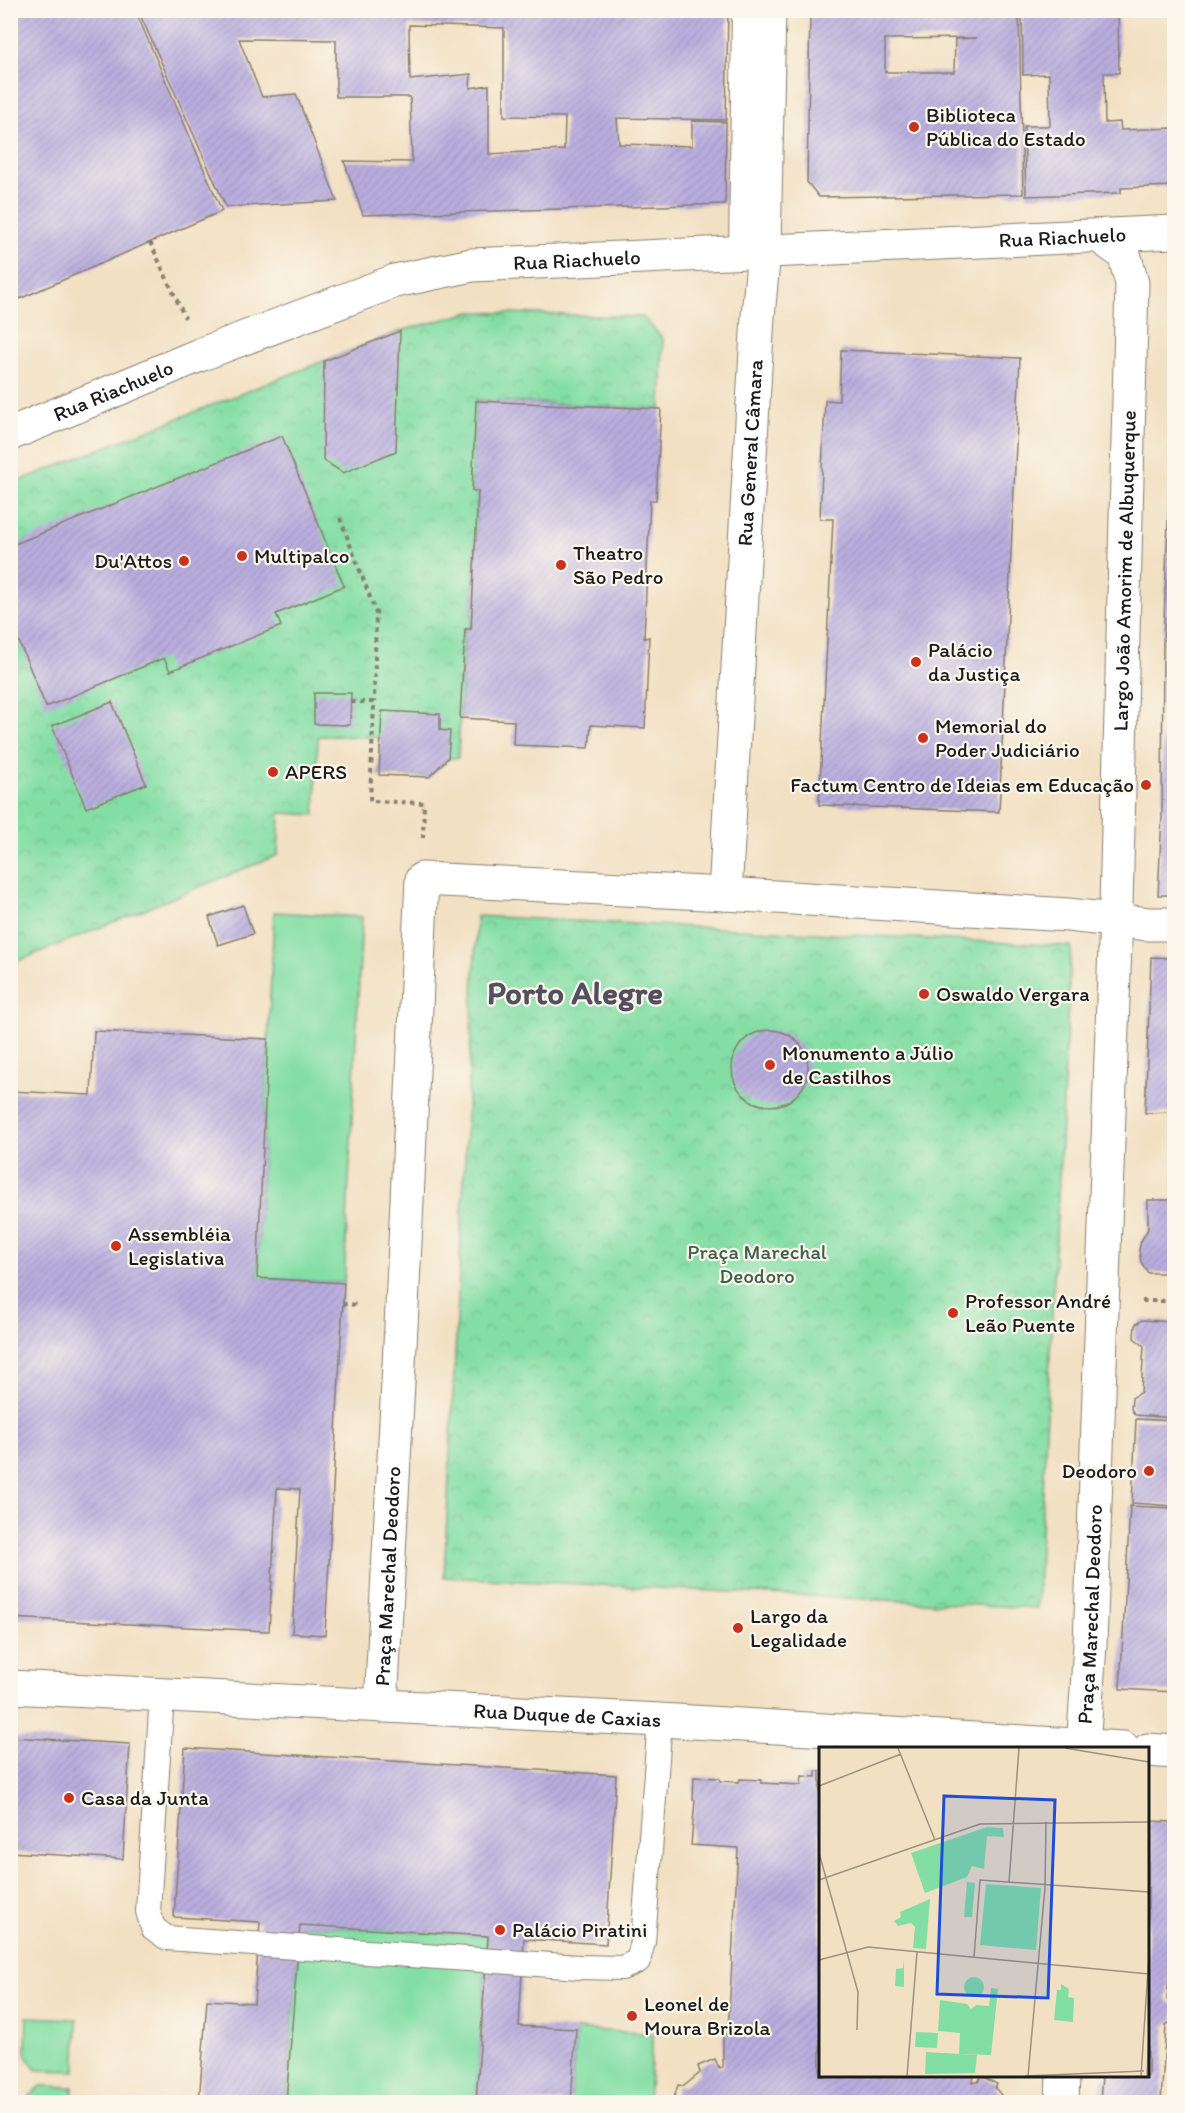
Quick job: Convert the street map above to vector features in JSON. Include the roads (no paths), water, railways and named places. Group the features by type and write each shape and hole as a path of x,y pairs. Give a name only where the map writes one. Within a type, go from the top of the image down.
{"street":[{"name":"Rua General Câmara","path":"725,894 758,328 753,252 769,10"},
{"name":"Rua Riachuelo","path":"10,434 202,354 395,280 472,265 1174,232"},
{"name":"Largo João Amorim de Albuquerque","path":"1099,236 1124,254 1132,283 1115,920"},
{"name":"Praça Marechal Deodoro","path":"381,1707 422,879 725,894"},
{"path":"725,894 1174,924"},
{"name":"Praça Marechal Deodoro","path":"1084,1747 1090,1645 1115,920"},
{"name":"Rua Duque de Caxias","path":"10,1688 660,1720 1084,1747"},
{"path":"1149,1750 1174,1752"},
{"path":"1062,2103 1063,2077"}],"lane":[{"path":"744,10 753,252"},
{"path":"162,1695 148,1911 153,1928 167,1938 580,1967 622,1968 638,1961 643,1942 660,1720"}],"place":[{"name":"Biblioteca Pública do Estado","path":"914,127"},
{"name":"Multipalco","path":"242,556"},
{"name":"Du'Attos","path":"184,561"},
{"name":"Theatro São Pedro","path":"561,565"},
{"name":"Palácio da Justiça","path":"916,662"},
{"name":"Memorial do Poder Judiciário","path":"923,738"},
{"name":"APERS","path":"273,772"},
{"name":"Factum Centro de Ideias em Educação","path":"1146,785"},
{"name":"Oswaldo Vergara","path":"924,994"},
{"name":"Monumento a Júlio de Castilhos","path":"770,1065"},
{"name":"Assembléia Legislativa","path":"116,1246"},
{"name":"Professor André Leão Puente","path":"953,1313"},
{"name":"Deodoro","path":"1149,1471"},
{"name":"Largo da Legalidade","path":"738,1628"},
{"name":"Casa da Junta","path":"69,1798"},
{"name":"Palácio Piratini","path":"500,1930"},
{"name":"Leonel de Moura Brizola","path":"632,2016"}],"district":[{"name":"Porto Alegre","path":"575,992"}]}
